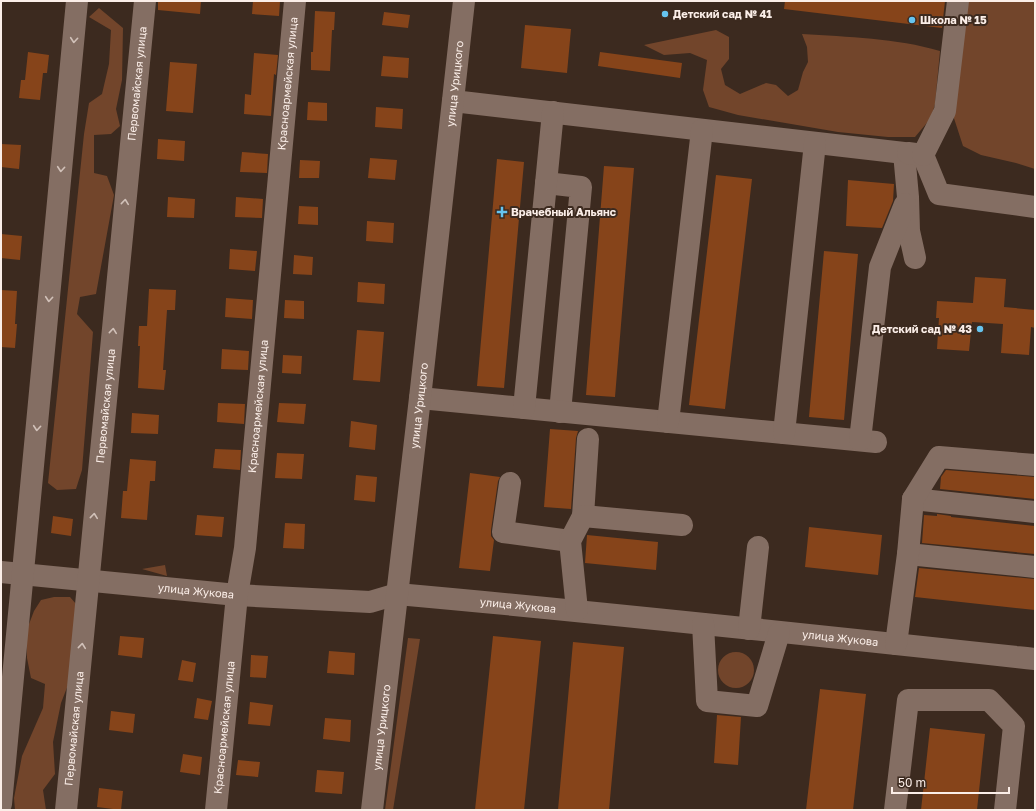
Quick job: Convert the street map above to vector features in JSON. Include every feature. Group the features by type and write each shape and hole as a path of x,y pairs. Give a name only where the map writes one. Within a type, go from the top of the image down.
{"street":[{"path":"1,804 77,1"},
{"name":"Первомайская улица","path":"66,810 145,1"},
{"name":"Красноармейская улица","path":"216,810 237,596 246,548 295,1"},
{"name":"улица Урицкого","path":"372,810 464,1"},
{"path":"915,258 909,231 908,197 914,154 945,111 958,1"},
{"path":"453,101 914,154"},
{"path":"524,408 553,112"},
{"path":"668,422 702,130"},
{"path":"784,433 815,143"},
{"path":"914,154 939,194 1035,207"},
{"path":"546,183 581,187 560,412"},
{"path":"420,398 868,441 880,267 908,197"},
{"path":"577,610 570,541 583,516 588,439"},
{"path":"896,644 908,554 912,498 939,457 1035,465"},
{"path":"510,483 504,532 570,541"},
{"path":"912,498 1035,512"},
{"path":"583,516 682,525"},
{"path":"749,629 758,547"},
{"path":"908,554 1035,567"},
{"name":"улица Жукова","path":"1,572 237,596 370,602 397,594 577,610 779,633 1035,659"},
{"path":"703,624 707,701 757,706 779,633"},
{"path":"895,810 908,700 989,700 1014,726 1005,810"}],"shaded area":[{"path":"964,1 1035,1 1035,169 981,155 963,146 951,109"},
{"path":"99,8 123,28 122,80 116,109 120,126 111,134 94,135 94,173 107,176 114,195 96,294 80,297 77,314 93,332 82,470 76,489 57,490 48,483 84,134 89,103 102,94 109,64 111,30 89,17"},
{"path":"716,30 729,37 729,59 721,69 725,85 740,94 766,83 776,85 788,96 798,90 803,72 808,62 807,47 802,34 854,37 906,43 940,51 935,104 931,118 915,137 888,137 838,132 738,115 709,107 703,90 707,60 690,53 664,55 644,45"},
{"path":"165,565 167,576 142,569"},
{"path":"54,597 70,597 76,604 68,685 61,703 53,742 55,774 43,790 46,810 15,810 14,798 22,756 43,708 45,684 31,678 27,658 26,632 34,611 41,600"},
{"path":"408,638 420,639 393,810 385,810"},
{"path":"740,652 749,657 753,663 753,677 749,683 740,688 732,688 723,683 719,677 718,666 723,657 729,653"}],"building":[{"path":"158,1 201,1 200,14 158,10"},
{"path":"253,1 280,1 279,16 252,14"},
{"name":"Школа № 15","path":"785,1 945,1 942,28 784,9"},
{"path":"315,11 335,12 334,30 332,30 330,71 311,70 311,52 313,52"},
{"path":"384,12 410,15 408,28 382,25"},
{"path":"525,25 571,29 567,73 521,68"},
{"path":"28,52 49,55 47,73 43,73 40,100 19,98 21,80 25,80"},
{"path":"600,52 682,63 680,78 598,66"},
{"path":"254,53 278,55 276,75 274,74 271,116 244,114 245,94 251,95"},
{"path":"383,56 409,58 408,78 381,76"},
{"path":"170,62 197,64 193,113 166,111"},
{"path":"308,102 327,103 327,121 307,120"},
{"path":"376,107 403,109 402,129 375,127"},
{"path":"158,139 185,141 184,161 157,159"},
{"path":"1,144 21,145 19,169 1,167"},
{"path":"242,152 268,154 267,173 240,172"},
{"path":"370,158 397,160 395,180 368,178"},
{"path":"497,159 524,162 504,388 477,386"},
{"path":"300,160 320,161 319,178 299,178"},
{"path":"604,166 634,168 615,397 586,395"},
{"path":"716,175 752,179 725,409 689,405"},
{"path":"848,180 894,184 893,201 882,228 846,226"},
{"path":"168,197 195,199 194,218 167,217"},
{"path":"236,197 263,199 262,218 235,217"},
{"path":"299,206 318,207 318,225 298,224"},
{"path":"367,221 394,223 393,243 366,241"},
{"path":"1,234 22,236 20,260 1,258"},
{"path":"230,249 257,251 255,271 229,269"},
{"path":"824,251 858,254 844,420 809,417"},
{"path":"294,255 313,257 312,275 293,274"},
{"path":"975,277 1006,279 1004,307 1035,310 1035,328 1031,327 1029,355 1001,353 1003,324 972,322 969,351 937,349 939,318 936,318 937,301 973,303"},
{"path":"358,282 385,284 384,304 357,302"},
{"path":"149,289 176,290 175,310 167,310 163,370 166,370 164,390 138,388 140,346 138,346 139,326 147,326"},
{"path":"1,290 17,291 15,348 1,347"},
{"path":"226,298 253,300 252,319 225,317"},
{"path":"285,300 304,301 304,319 284,318"},
{"path":"357,330 384,332 380,382 353,380"},
{"path":"222,349 249,351 248,370 221,369"},
{"path":"283,355 302,356 301,374 282,373"},
{"path":"218,403 245,404 244,424 217,422"},
{"path":"279,403 306,404 304,424 277,422"},
{"path":"132,413 159,415 158,434 131,433"},
{"path":"351,421 377,425 375,450 349,447"},
{"path":"550,429 578,431 576,438 571,509 544,507"},
{"path":"215,449 241,450 240,470 213,468"},
{"path":"277,453 304,454 302,479 275,478"},
{"path":"130,459 156,461 155,481 150,481 147,520 121,518 123,491 127,491"},
{"path":"946,470 1035,477 1035,499 940,489 941,477"},
{"path":"470,473 500,477 498,481 491,530 491,536 494,540 490,571 459,568"},
{"path":"356,475 377,477 375,502 354,500"},
{"path":"937,514 951,517 1035,526 1035,554 922,543 924,515 937,516"},
{"path":"197,515 224,517 222,537 195,535"},
{"path":"53,516 73,519 71,536 51,533"},
{"path":"285,523 305,524 304,549 283,548"},
{"path":"809,527 882,535 878,575 805,567"},
{"path":"587,535 658,542 656,570 585,563"},
{"path":"919,568 1035,579 1035,610 915,597"},
{"path":"120,636 144,638 142,658 118,655"},
{"path":"493,636 541,641 524,810 475,810"},
{"path":"573,642 624,647 609,810 558,810"},
{"path":"329,651 355,653 354,675 327,673"},
{"path":"251,655 268,656 266,678 250,677"},
{"path":"182,660 196,663 193,682 178,680"},
{"path":"820,689 866,694 853,810 806,810"},
{"path":"197,698 212,701 208,720 194,718"},
{"path":"250,702 273,705 270,726 248,724"},
{"path":"111,711 135,714 133,733 109,730"},
{"path":"717,715 741,717 738,765 714,763"},
{"path":"325,718 351,720 350,742 323,739"},
{"path":"930,728 985,734 977,810 921,810"},
{"path":"183,754 202,757 200,775 180,772"},
{"path":"238,760 260,762 258,777 236,775"},
{"path":"317,770 344,772 342,794 315,792"},
{"path":"99,788 123,791 121,810 97,807"}],"place":[{"name":"Детский сад № 41","path":"665,14"},
{"name":"Школа № 15","path":"912,20"},
{"name":"Врачебный Альянс","path":"502,212"},
{"name":"Детский сад № 43","path":"980,329"}]}
